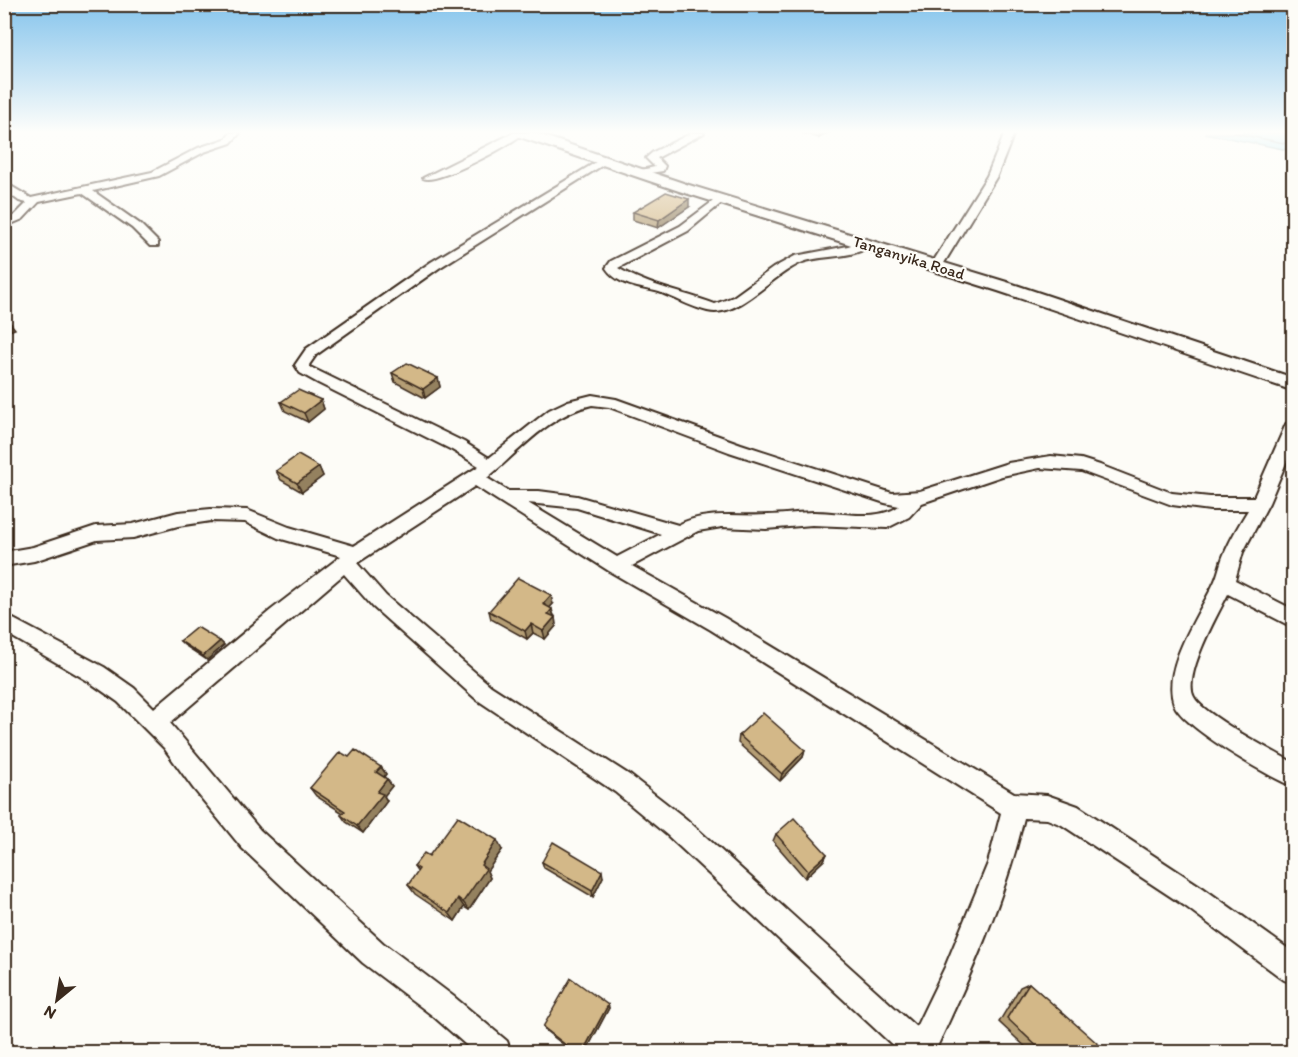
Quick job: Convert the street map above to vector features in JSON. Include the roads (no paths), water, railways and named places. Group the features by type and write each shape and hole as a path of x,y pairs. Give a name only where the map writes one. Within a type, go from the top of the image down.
{"street":[{"path":"4,185 23,199 35,201 126,182"},
{"path":"569,182 435,265 311,352 302,364 305,370 458,446 501,497 718,624 990,794 1015,806 1047,807 1069,815 1194,897 1293,970"},
{"name":"Tanganyika Road","path":"680,182 720,199 937,265 1293,385"},
{"path":"937,265 988,182"},
{"path":"84,190 136,226 154,244"},
{"path":"720,199 669,238 615,264 612,268 638,285 662,289 715,308 738,300 800,258 853,249 867,243"},
{"path":"4,224 19,216 35,201"},
{"path":"153,723 351,558 482,472 552,415 574,404 598,399 822,478 891,499 915,500 1003,470 1053,462 1096,468 1160,496 1185,502 1260,503"},
{"path":"1293,424 1260,503 1234,552 1224,583 1200,628 1183,673 1182,696 1192,711 1210,725 1293,776"},
{"path":"501,497 539,497 577,502 681,533"},
{"path":"616,566 694,525 722,520 766,522 837,518 887,521 903,512 915,500"},
{"path":"4,560 34,554 96,533 132,531 178,519 211,515 247,516 284,533 339,547 351,558 362,585 389,610 504,708 638,795 744,885 920,1052 955,977 1001,863 1015,806"},
{"path":"1224,583 1293,620"},
{"path":"4,622 96,674 126,695 172,740 201,780 251,839 373,953 443,1006 496,1053"}]}
